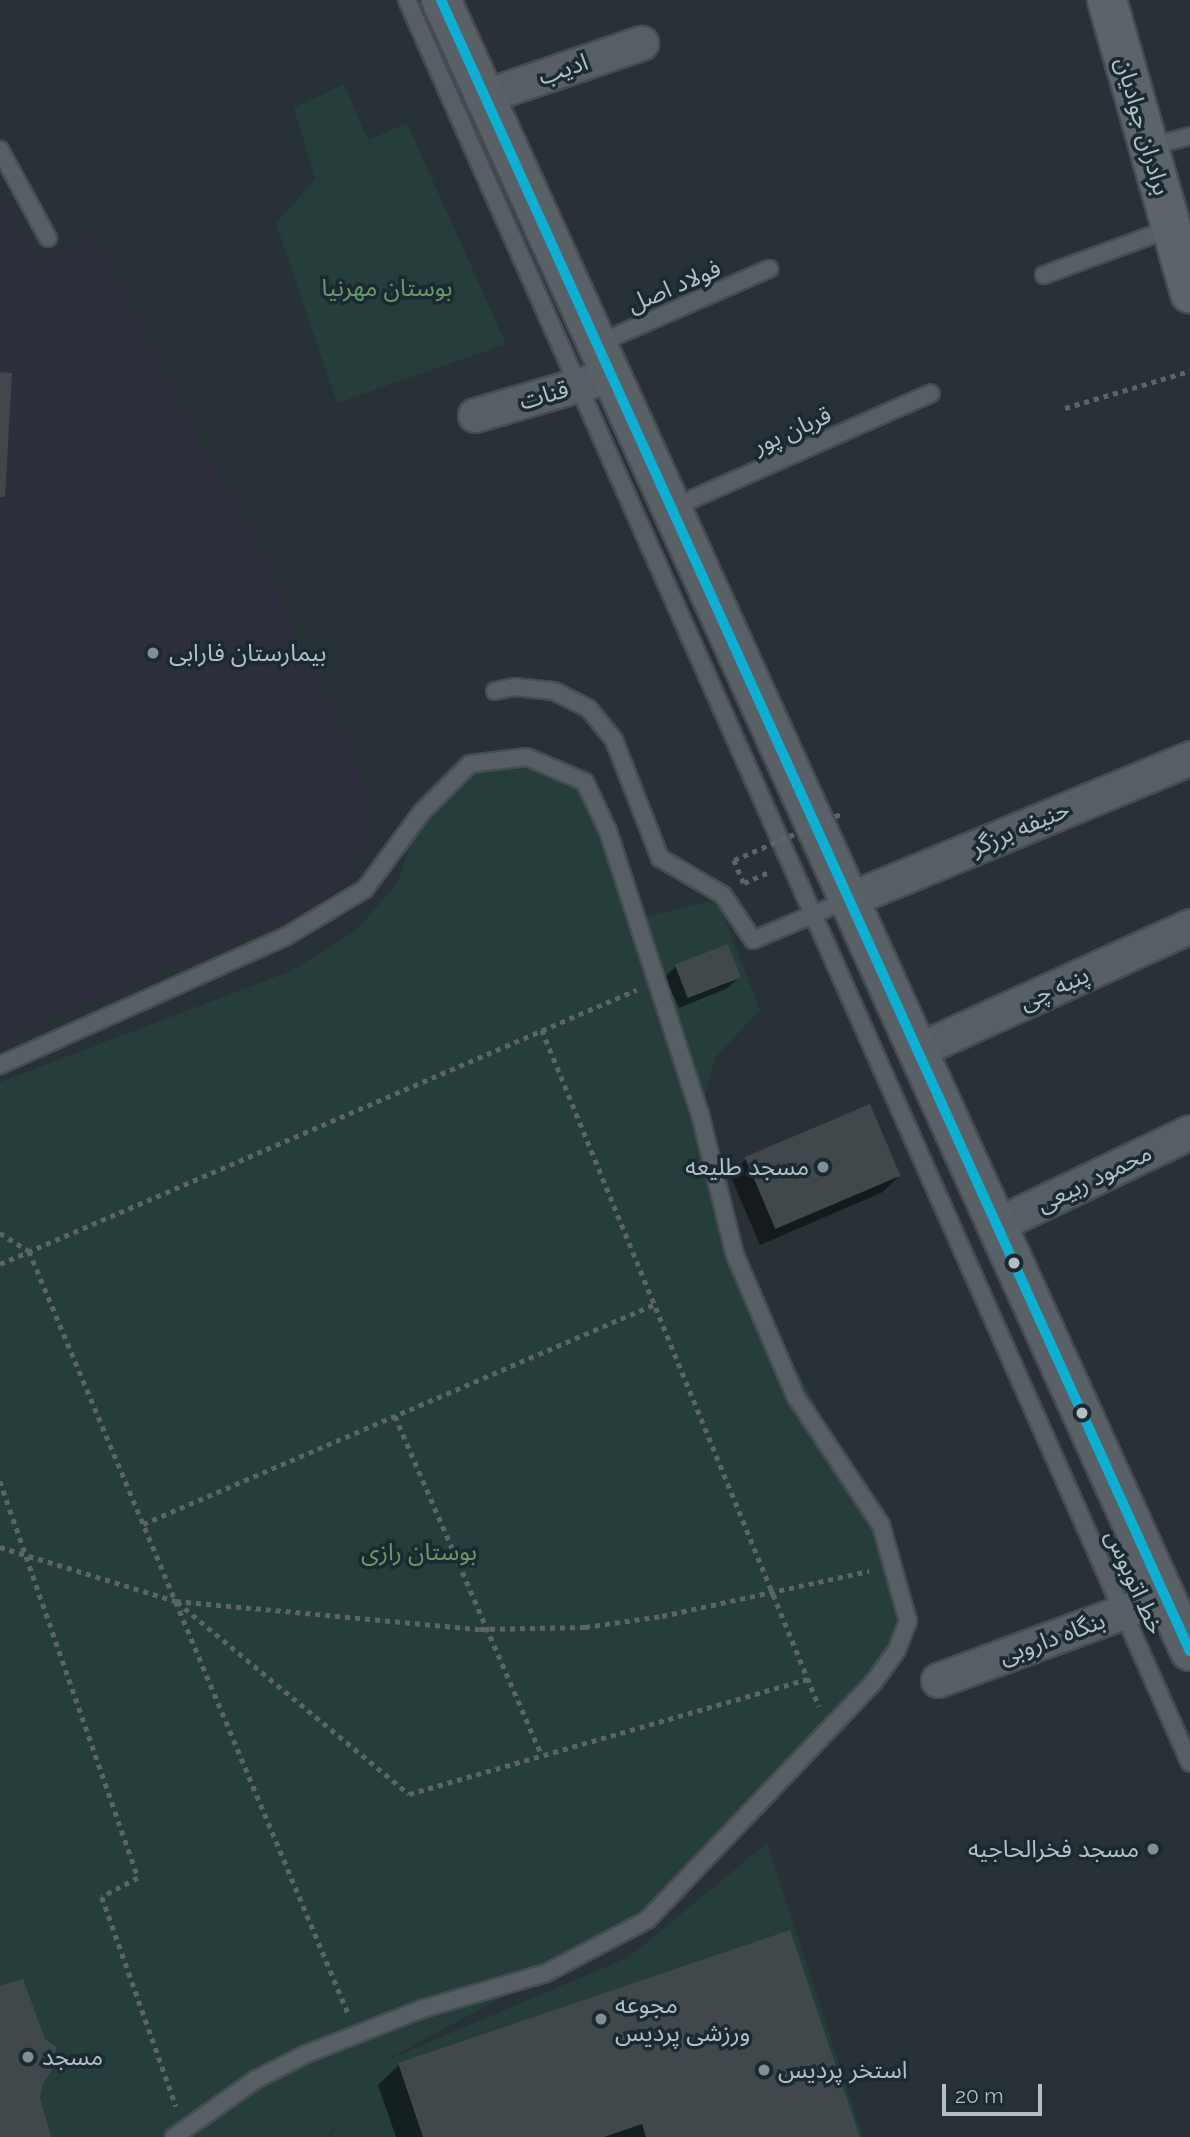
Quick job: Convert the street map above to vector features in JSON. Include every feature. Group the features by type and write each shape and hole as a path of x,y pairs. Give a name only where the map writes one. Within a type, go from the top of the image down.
{"main road":[{"path":"441,0 1190,1651"}],"street":[{"name":"برادران جوادیان","path":"1107,0 1190,293"},
{"name":"ادیب","path":"485,96 641,43"},
{"name":"قنات","path":"475,415 604,360"},
{"name":"حنیفه برزگر","path":"850,899 1190,758"},
{"name":"پنبه چی","path":"918,1050 1190,926"},
{"name":"محمود ربیعی","path":"998,1224 1190,1132"},
{"name":"بنگاه داروبی","path":"938,1680 1166,1596"}],"lane":[{"name":"خط اتوبوس","path":"407,0 1190,1763"},
{"path":"1149,147 1190,136"},
{"path":"0,150 48,238"},
{"path":"1044,275 1172,228"},
{"name":"فولاد اصل","path":"604,360 769,269"},
{"name":"قربان پور","path":"672,508 930,393"},
{"path":"495,691 514,687 554,691 589,709 614,740 660,858 723,895 752,940 850,899"},
{"path":"0,1065 285,937 365,889 422,812 470,764 527,757 585,782 608,831 700,1114 735,1255 777,1361 881,1525 895,1564 908,1621 897,1650 873,1683 647,1920 546,1973 422,2009 357,2033 255,2080 179,2133"}],"path":[{"path":"1065,408 1190,371"},
{"path":"744,883 734,860 843,813"},
{"path":"0,1264 655,982"},
{"path":"542,1030 829,1730"},
{"path":"0,1233 29,1251 357,2033"},
{"path":"143,1524 653,1305"},
{"path":"395,1416 542,1755"},
{"path":"0,1481 138,1878 102,1897 179,2133"},
{"path":"0,1547 176,1601 487,1628 585,1627 771,1594 895,1564"},
{"path":"176,1601 409,1794 807,1679"}],"shaded area":[{"name":"بیمارستان فارابی","path":"0,192 41,270 91,238 255,543 356,763 370,804 362,851 335,886 300,912 0,1037"}],"green space":[{"name":"بوستان مهرنیا","path":"344,84 368,140 407,123 506,344 337,403 276,223 315,179 294,108"},
{"name":"بوستان رازی","path":"527,757 585,782 645,917 717,899 760,1010 715,1058 700,1114 735,1255 881,1525 908,1621 802,1758 647,1920 380,2063 629,1957 767,1843 863,2137 331,2137 340,2119 329,2137 0,2137 0,1082 291,971 357,930 397,883 422,812 470,764"}],"building":[{"path":"0,372 12,373 5,497 0,497"},
{"path":"728,944 741,978 688,998 675,964"},
{"name":"مسجد طلیعه","path":"870,1104 900,1176 775,1229 745,1157"},
{"path":"790,1930 860,2137 646,2137 642,2124 604,2137 423,2137 398,2063"},
{"name":"مسجد","path":"23,1979 45,2039 56,2047 55,2066 43,2083 40,2098 51,2137 0,2137 0,1986"}],"transit line":[{"path":"441,0 1190,1651"}],"place":[{"name":"بیمارستان فارابی","path":"153,653"},
{"name":"مسجد طلیعه","path":"823,1167"},
{"name":"مسجد فخرالحاجیه","path":"1153,1849"},
{"name":"مجوعه ورزشی پردیس","path":"601,2019"},
{"name":"مسجد","path":"28,2057"},
{"name":"استخر پردیس","path":"764,2070"}]}
